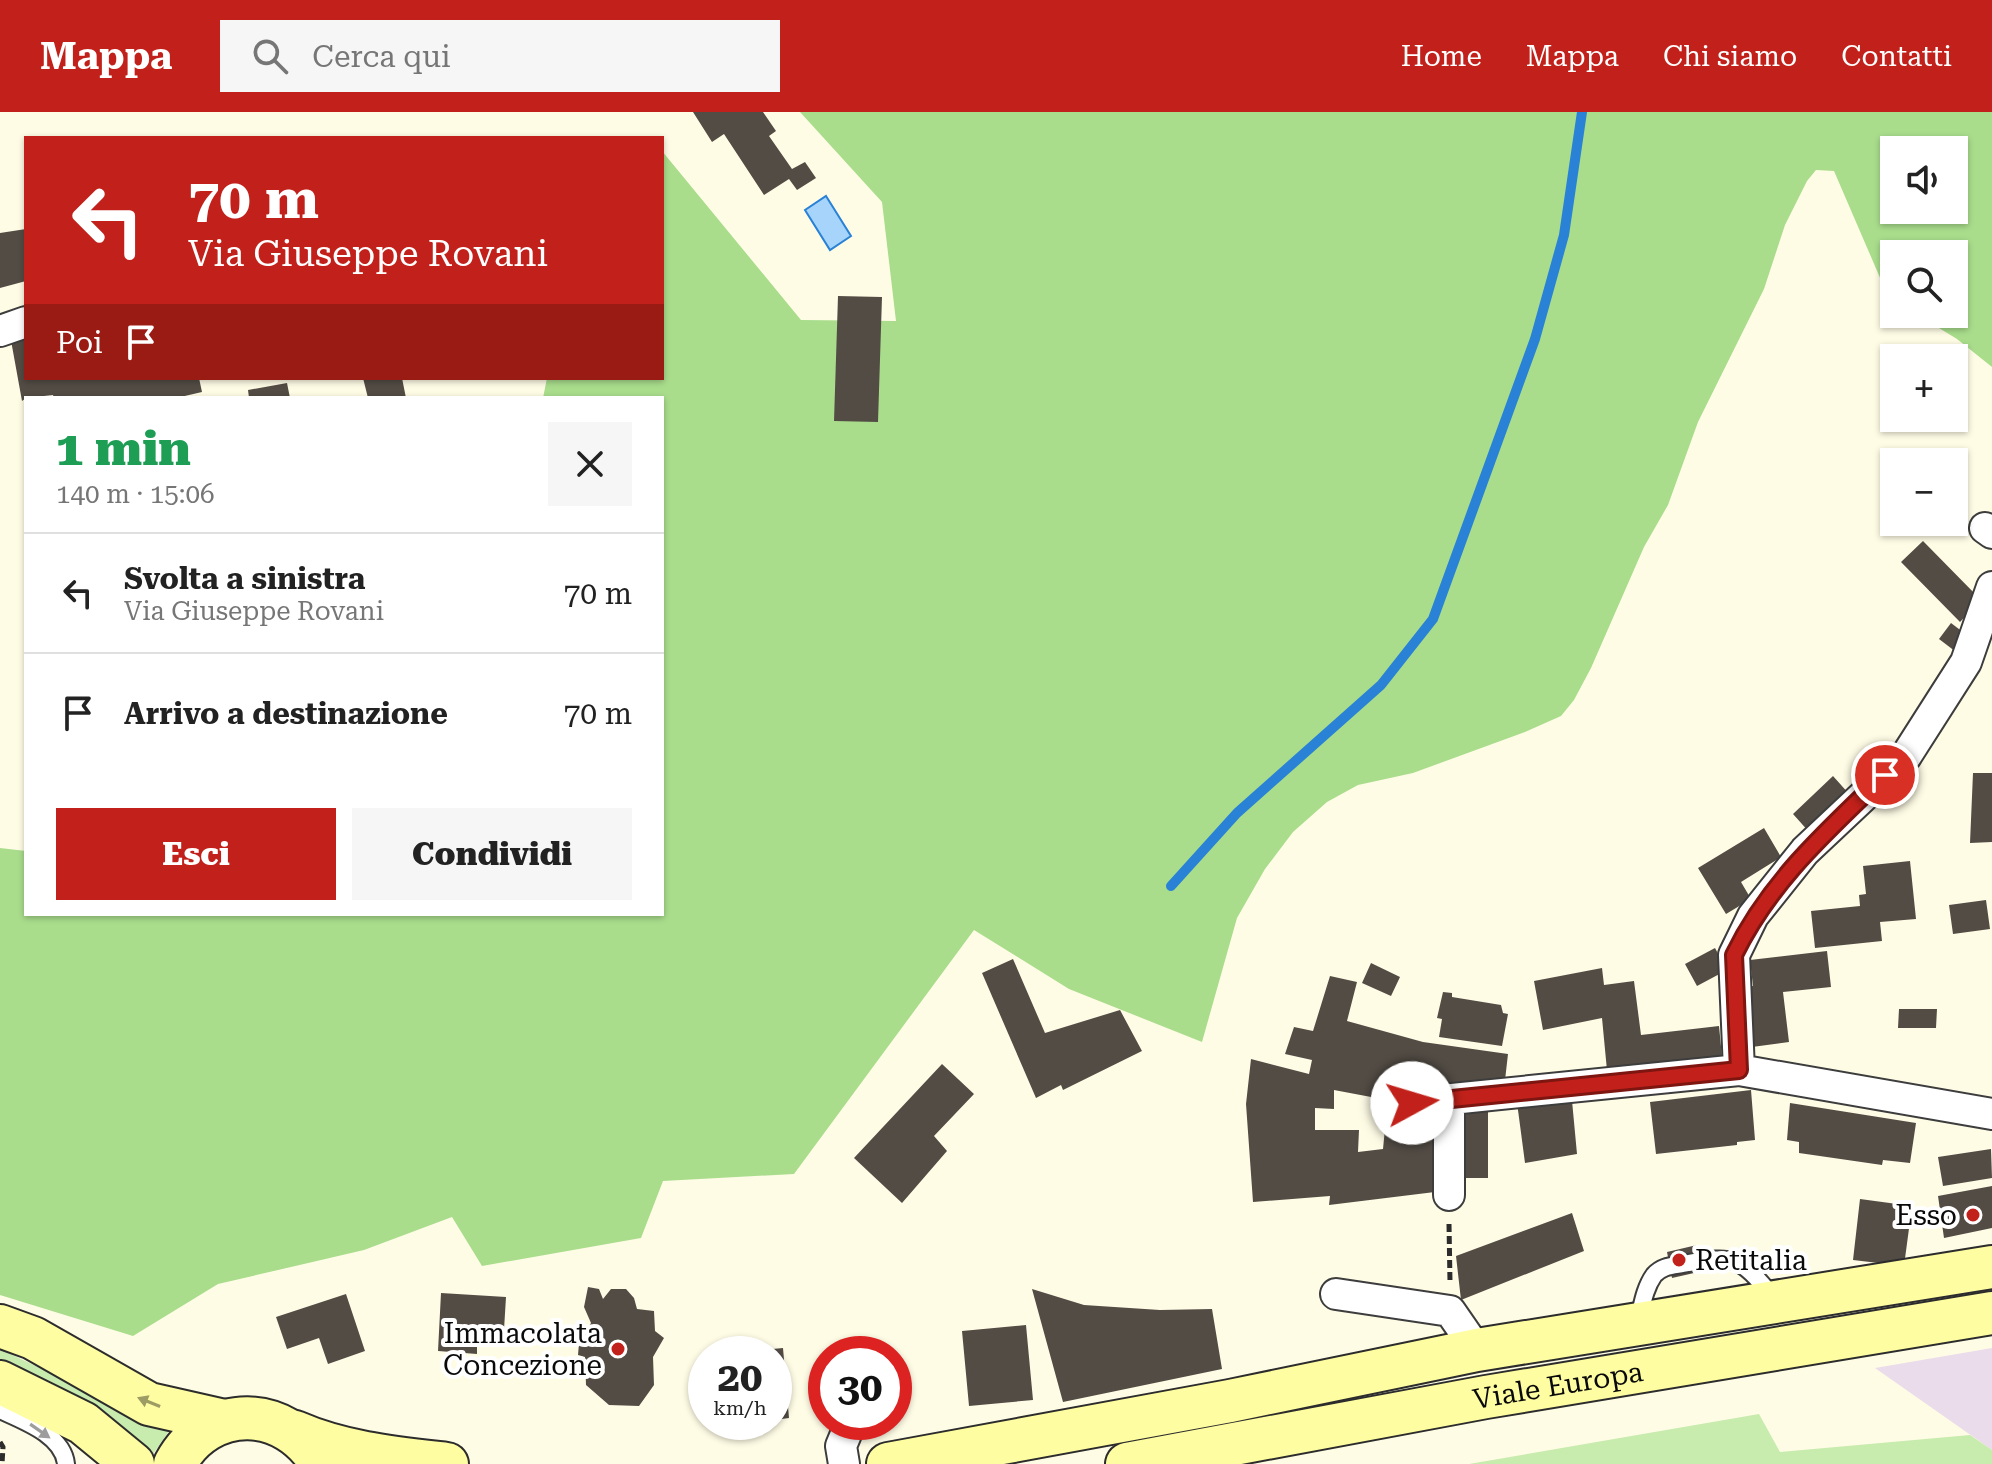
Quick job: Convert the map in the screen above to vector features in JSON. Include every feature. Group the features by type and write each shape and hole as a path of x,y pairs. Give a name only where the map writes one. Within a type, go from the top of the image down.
{"street":[{"path":"0,331 24,323"},
{"path":"1739,1070 1734,955 1753,916 1805,851 1906,756 1966,662 1992,587"},
{"path":"1412,1103 1739,1070 1992,1114"},
{"path":"1449,1099 1449,1195"},
{"name":"Viale Europa","path":"888,1464 1230,1401 1477,1350 1992,1267"},
{"path":"1336,1294 1450,1311"},
{"name":"Viale Europa","path":"1450,1311 1477,1350"},
{"name":"Viale Europa","path":"1127,1464 1470,1400 1992,1313"},
{"path":"0,1326 33,1338 149,1404 224,1421"},
{"path":"0,1382 83,1423 133,1464"},
{"path":"175,1464 183,1450 201,1432 224,1421 249,1418 273,1421 332,1446 447,1464"},
{"path":"295,1432 312,1449 321,1464"},
{"path":"844,1440 841,1446 844,1464"}],"lane":[{"path":"0,1410 27,1421 56,1443 65,1454 66,1464"}],"path":[{"path":"1449,1195 1450,1311"},
{"path":"0,1442 3,1447 2,1464"}],"shaded area":[{"path":"1992,1348 1992,1450 1875,1368"}],"green space":[{"path":"800,112 1992,112 1992,367 1968,348 1968,344 1939,328 1968,328 1968,240 1880,240 1880,278 1834,171 1816,170 1807,181 1785,225 1764,289 1698,422 1668,505 1644,547 1574,700 1561,716 1525,732 1413,773 1358,785 1327,802 1293,832 1265,869 1237,918 1202,1042 1069,989 974,930 794,1174 663,1181 641,1238 482,1266 452,1217 364,1250 218,1284 133,1336 0,1295 0,848 24,851 24,916 664,916 664,396 543,396 547,380 664,380 664,153 801,320 896,321 882,202"},
{"path":"0,1349 71,1383 137,1423 169,1431 151,1457 23,1370 0,1361"},
{"path":"1759,1414 1780,1452 1970,1435 1992,1450 1992,1464 1469,1464"}],"water":[{"path":"826,196 851,236 830,250 805,210"}],"building":[{"path":"693,112 763,112 776,131 769,136 792,169 805,162 816,178 797,190 789,179 764,195 724,134 712,142"},
{"path":"24,229 24,282 0,288 0,233"},
{"path":"838,296 882,297 878,422 834,421"},
{"path":"24,332 24,380 199,380 202,392 185,396 24,396 22,401 10,335"},
{"path":"364,380 402,380 406,396 368,396"},
{"path":"287,383 290,396 249,396 248,390"},
{"path":"1923,541 1981,600 1960,622 1901,562"},
{"path":"1951,623 1972,639 1960,655 1939,639"},
{"path":"1973,773 1992,773 1992,842 1970,843"},
{"path":"1833,776 1850,795 1810,833 1793,814"},
{"path":"1764,828 1781,857 1741,882 1751,899 1726,914 1698,868"},
{"path":"1910,861 1916,919 1880,922 1882,941 1815,948 1811,911 1860,906 1859,895 1866,894 1863,866"},
{"path":"1986,900 1990,929 1953,934 1949,905"},
{"path":"1715,948 1727,970 1697,986 1685,964"},
{"path":"1827,951 1831,987 1783,992 1789,1042 1752,1047 1745,987 1753,986 1750,960"},
{"path":"1013,959 1045,1033 1120,1010 1142,1051 1063,1090 1061,1085 1036,1098 982,973"},
{"path":"1371,963 1400,977 1391,996 1362,983"},
{"path":"1602,968 1604,985 1634,981 1641,1035 1719,1026 1723,1067 1608,1081 1602,1018 1543,1030 1534,981"},
{"path":"1330,976 1357,982 1347,1021 1423,1042 1508,1054 1504,1089 1417,1099 1388,1097 1387,1100 1334,1090 1334,1109 1315,1108 1315,1130 1359,1130 1358,1152 1383,1149 1387,1108 1442,1107 1443,1191 1329,1205 1330,1196 1253,1202 1246,1104 1251,1059 1309,1074 1312,1060 1285,1054 1294,1027 1313,1031"},
{"path":"1443,992 1452,993 1452,997 1501,1005 1503,1013 1508,1014 1502,1046 1439,1037 1442,1019 1437,1018"},
{"path":"1899,1009 1937,1009 1936,1028 1898,1028"},
{"path":"942,1064 974,1094 934,1136 947,1151 902,1203 854,1158"},
{"path":"1571,1090 1577,1154 1525,1163 1516,1095"},
{"path":"1751,1090 1755,1140 1737,1142 1737,1145 1656,1154 1650,1102"},
{"path":"1790,1103 1916,1123 1910,1163 1883,1160 1882,1165 1799,1153 1799,1142 1787,1140"},
{"path":"1454,1105 1488,1105 1488,1178 1454,1178"},
{"path":"1991,1149 1992,1178 1943,1186 1938,1157"},
{"path":"1992,1186 1992,1228 1944,1238 1938,1196"},
{"path":"1860,1199 1912,1206 1904,1266 1853,1260"},
{"path":"1572,1213 1584,1251 1461,1300 1456,1256"},
{"path":"1697,1245 1703,1271 1672,1278 1667,1252"},
{"name":"Immacolata Concezione","path":"588,1287 599,1289 603,1299 611,1289 626,1289 634,1298 637,1309 654,1311 655,1331 664,1338 653,1357 654,1385 639,1406 609,1405 586,1385 585,1357 578,1355 579,1343 591,1323 584,1307"},
{"path":"1032,1289 1084,1305 1160,1310 1212,1309 1222,1369 1063,1402"},
{"path":"441,1293 506,1297 503,1346 477,1344 477,1354 438,1351"},
{"path":"346,1294 365,1351 328,1364 319,1338 287,1349 276,1317"},
{"path":"1026,1325 1033,1400 969,1406 962,1331"}],"waterway":[{"path":"1171,886 1237,813 1381,685 1433,619 1535,339 1564,235 1582,112"}],"place":[{"name":"Esso","path":"1973,1215"},
{"name":"Retitalia","path":"1679,1260"},
{"name":"Immacolata Concezione","path":"618,1349"}],"route":[{"path":"1412,1103 1739,1070 1734,955 1753,916 1805,851 1885,775"}]}
